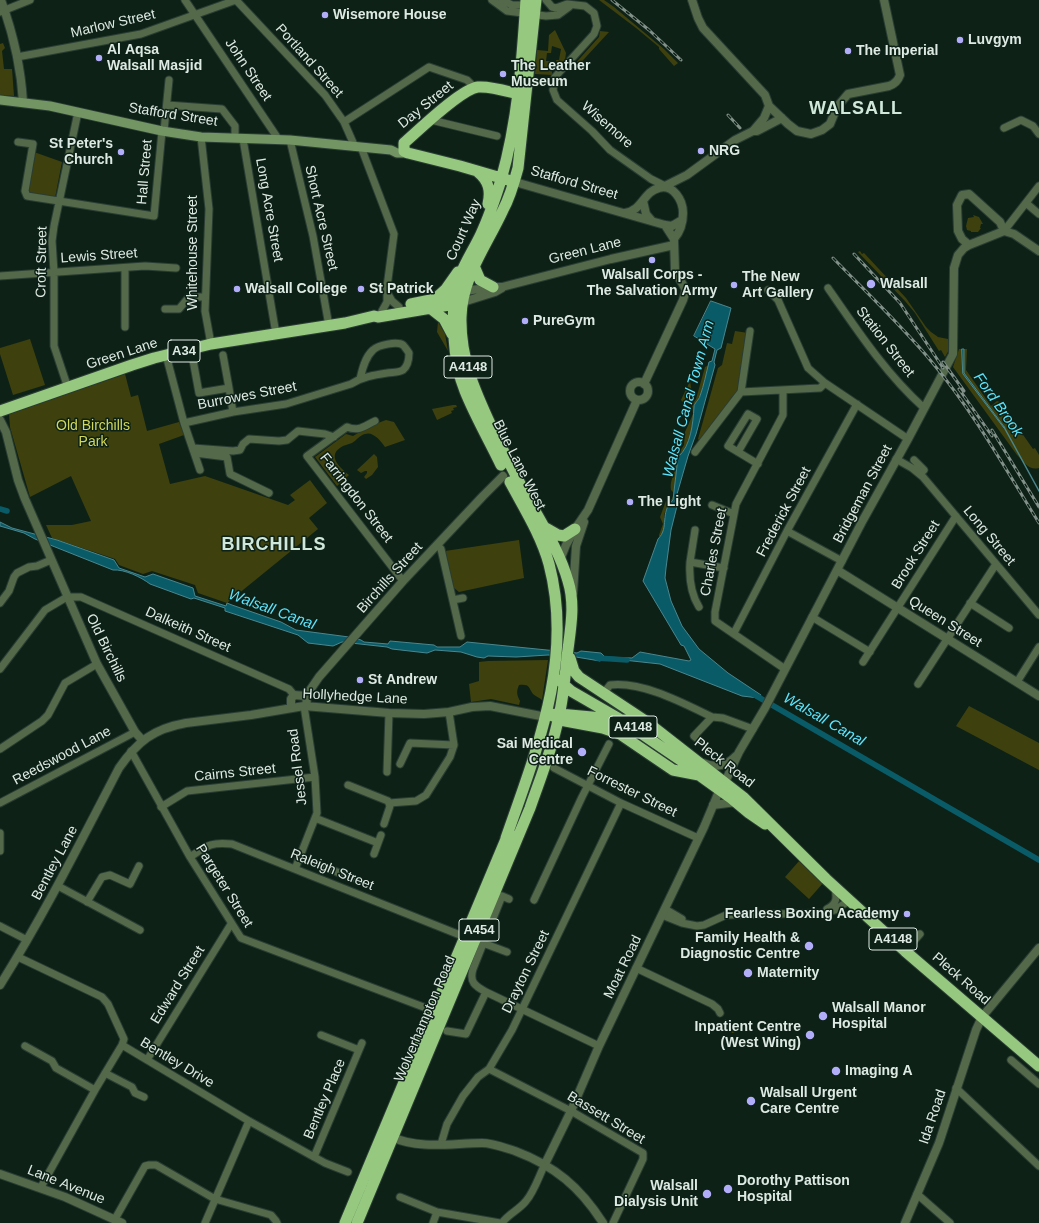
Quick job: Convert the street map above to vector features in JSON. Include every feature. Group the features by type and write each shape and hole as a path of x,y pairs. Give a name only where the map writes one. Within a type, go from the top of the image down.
{"highway":[{"name":"A4148","path":"508,180 512,135 530,7"},
{"path":"455,344 446,322 432,303 471,260 500,205 508,180 519,130 523,126 526,105 530,7"},
{"path":"475,88 484,87 518,94 526,105"},
{"name":"Day Street","path":"406,149 431,120 461,95 475,88"},
{"name":"Stafford Street","path":"406,149 508,180"},
{"path":"477,170 485,178 490,191 483,222 484,228"},
{"name":"Court Way","path":"459,298 460,277 471,260 484,228 508,180"},
{"path":"471,260 480,280 497,287"},
{"name":"Green Lane","path":"0,411 132,365 166,355 212,344 329,326 399,307 459,298"},
{"name":"Blue Lane West","path":"459,298 455,344 458,368 465,391 503,472 538,534 549,563 557,604 556,655"},
{"name":"Blue Lane West","path":"459,298 462,340 474,389 503,472 544,527 560,560"},
{"name":"Green Lane","path":"378,313 378,317 432,303"},
{"path":"544,527 558,535 564,536 577,531"},
{"name":"A4148","path":"560,560 568,582 572,601 569,662"},
{"path":"560,560 559,568 563,592 564,615 562,634 556,655 556,671 563,682"},
{"name":"A4148","path":"554,717 550,695 556,655"},
{"path":"554,717 550,716 555,706 558,686 563,682 569,662"},
{"name":"Pleck Road","path":"569,662 579,677 647,722 697,760 736,802 749,813 778,832"},
{"name":"Pleck Road","path":"563,682 574,693 624,721 699,774 722,786 758,811 835,887 905,951 1039,1066"},
{"name":"Pleck Road","path":"554,717 647,722"},
{"name":"Pleck Road","path":"554,717 584,725 603,728 620,734 673,770 699,774"},
{"name":"Wolverhampton Road","path":"506,838 543,728 554,717"},
{"name":"Wolverhampton Road","path":"388,1132 530,808 551,746 554,717"},
{"name":"Wolverhampton Road","path":"357,1223 388,1132 434,1011 506,838 525,799 542,756 554,717"},
{"path":"551,746 567,729 584,725"},
{"path":"345,1223 355,1199 366,1183 388,1132"}],"main road":[{"name":"Stafford Street","path":"0,100 23,102 78,112 163,131 201,137 290,140 390,150 406,149"}],"street":[{"path":"1,0 2,11 17,57 22,81 23,102"},
{"path":"2,11 30,0"},
{"name":"John Street","path":"185,0 279,140"},
{"name":"Marlow Street","path":"17,57 141,34 236,0"},
{"name":"Portland Street","path":"236,0 325,95 344,122 358,147 394,234 387,287 387,302 378,313"},
{"path":"492,0 507,11 530,7"},
{"path":"502,0 512,5 530,7 548,16 558,15 570,4"},
{"name":"Wisemore","path":"546,0 550,5 556,8 567,4 579,4 589,9 594,13 597,26 594,34 555,78 553,90 556,98 610,150 651,179 673,190 676,194"},
{"path":"692,0 698,18 704,28 765,95 769,106 797,131 811,134 822,130 830,124 837,108 848,94 890,86 899,80 900,75 884,0"},
{"path":"344,122 429,67 467,80 475,88"},
{"name":"Hall Street","path":"59,202 154,216 169,80"},
{"name":"Long Acre Street","path":"167,105 222,109 235,126 239,138 276,334"},
{"path":"753,131 764,118 769,106"},
{"name":"Croft Street","path":"68,388 54,346 54,272 52,241 78,112"},
{"path":"651,179 652,190 665,186 687,175 735,140 782,118"},
{"path":"431,120 498,136"},
{"path":"1004,128 1021,120 1033,126 1039,134"},
{"name":"Whitehouse Street","path":"201,137 209,209 205,311 212,344"},
{"name":"Short Acre Street","path":"290,140 313,236 329,326"},
{"path":"18,142 33,144 25,194 29,197 59,202"},
{"path":"674,242 681,226 683,212 676,194 687,175"},
{"name":"Stafford Street","path":"508,180 665,225"},
{"path":"1004,231 1039,186"},
{"name":"Stafford Street","path":"624,213 635,210 652,190"},
{"path":"969,245 962,239 958,231 957,205 962,195 969,194 1000,222 1004,231 1014,234 1039,251"},
{"path":"643,201 646,214 652,221"},
{"path":"1026,203 1039,214"},
{"path":"665,225 672,226 682,220"},
{"path":"644,384 683,300 686,290 675,271 674,242 665,225"},
{"name":"Bridgeman Street","path":"722,786 739,752 772,695 954,351 954,268 958,255 969,245 1004,231"},
{"name":"Green Lane","path":"459,298 674,242"},
{"name":"Lewis Street","path":"0,276 145,266 176,268"},
{"path":"125,268 125,327"},
{"name":"Station Street","path":"828,288 872,351 911,397 924,408"},
{"path":"768,290 778,300 808,368 825,383 908,439"},
{"path":"388,293 392,301 399,307"},
{"path":"166,309 179,309 189,297 205,298"},
{"path":"695,452 741,392 750,332"},
{"name":"Burrowes Street","path":"184,423 233,412 286,404 351,384 360,379 402,370 407,365 409,353 404,346 392,343 373,349 368,356 360,379"},
{"path":"166,355 184,423 200,470"},
{"path":"223,355 233,412"},
{"path":"193,360 199,394 229,388"},
{"path":"639,382 644,384 647,387 648,395 642,400 637,400 631,395 632,387 639,382"},
{"path":"741,392 820,388 825,383"},
{"name":"Charles Street","path":"783,391 784,415 736,504 715,612 716,621 785,669"},
{"path":"549,563 560,560 566,545 577,531 588,510 637,400"},
{"name":"Frederick Street","path":"734,633 857,404"},
{"path":"738,452 757,419 748,414 728,446 738,452 758,464"},
{"name":"Old Birchills","path":"0,420 6,432 22,493 67,597 97,664 135,732 143,741"},
{"name":"Farringdon Street","path":"375,421 360,429 354,430 347,427 307,456 403,581"},
{"path":"194,450 240,450 243,444 249,439 287,440 298,431 325,434 334,437"},
{"path":"194,450 227,457 230,474 269,493"},
{"name":"Long Street","path":"896,459 920,474 1039,615"},
{"name":"Long Street","path":"914,460 924,470 920,474"},
{"name":"Birchills Street","path":"306,696 337,657 403,581 503,472"},
{"path":"712,505 734,514"},
{"name":"Brook Street","path":"863,662 956,516"},
{"path":"695,530 689,571 691,584 699,607"},
{"path":"572,601 577,531"},
{"path":"788,531 842,561"},
{"path":"437,544 441,549 461,636"},
{"path":"0,603 10,591 14,577 17,573 51,560"},
{"path":"690,562 724,568"},
{"path":"918,684 996,564"},
{"name":"Queen Street","path":"837,570 1039,696"},
{"path":"0,669 45,610 67,597"},
{"name":"Dalkeith Street","path":"67,597 81,597 289,689 294,695"},
{"path":"452,600 463,598"},
{"path":"970,603 1009,628"},
{"path":"812,617 870,652"},
{"path":"1017,682 1039,647"},
{"path":"0,749 42,721 48,715 65,683 97,664"},
{"path":"603,694 610,685 633,685 650,690 712,717 723,718 753,729"},
{"path":"291,707 291,699 294,695 306,696 305,706"},
{"name":"Hollyhedge Lane","path":"143,741 160,731 176,725 305,706 389,713 424,714 490,706 554,717"},
{"name":"Jessel Road","path":"295,869 317,813 315,777 305,706"},
{"path":"348,785 387,800 389,803 416,802 426,795 450,757 454,745 449,712"},
{"path":"387,772 389,713"},
{"path":"700,741 694,736 712,717"},
{"name":"Reedswood Lane","path":"0,803 135,732"},
{"path":"131,751 143,741"},
{"path":"400,764 410,744 454,745"},
{"path":"534,900 606,747"},
{"name":"Pargeter Street","path":"131,751 190,857 241,938 434,1011"},
{"name":"Bentley Lane","path":"0,985 28,940 58,886 119,768 131,751"},
{"path":"697,760 710,766 720,766 728,763 739,752"},
{"name":"Forrester Street","path":"554,768 622,803 698,838"},
{"name":"Cairns Street","path":"161,807 187,791 315,777"},
{"name":"Moat Road","path":"544,1164 571,1111 599,1046 664,912 722,786"},
{"path":"713,805 736,802"},
{"path":"384,824 389,803"},
{"name":"Drayton Street","path":"441,1144 447,1124 463,1096 478,1077 489,1069 503,1047 523,1009 622,803"},
{"path":"315,818 378,843"},
{"path":"0,833 0,851"},
{"path":"374,854 381,835"},
{"name":"Raleigh Street","path":"190,857 208,844 232,844 465,938"},
{"path":"314,863 352,878"},
{"path":"87,902 102,876 110,875 130,884 139,866"},
{"path":"338,887 344,875"},
{"path":"58,886 140,930"},
{"path":"822,912 836,902 835,887"},
{"path":"509,899 502,896 471,976 474,985 599,1046"},
{"path":"664,912 683,920 685,923 700,926 726,915 825,913 835,910 850,900"},
{"name":"Edward Street","path":"147,1060 231,924"},
{"path":"0,926 28,940"},
{"path":"905,951 920,934"},
{"path":"484,943 506,952"},
{"name":"Ida Road","path":"905,1223 939,1143 972,1039 982,1017 1039,948"},
{"name":"Bentley Drive","path":"18,957 102,997 108,1004 124,1039 122,1045 248,1121 325,1163 348,1172"},
{"path":"636,968 712,1004 720,1013"},
{"name":"Wolverhampton Road","path":"447,1031 466,1034 486,992"},
{"name":"Bentley Place","path":"314,1157 361,1047 321,1035"},
{"path":"41,1188 95,1090 122,1045"},
{"path":"25,1046 52,1061 56,1068 95,1090"},
{"path":"1011,1060 1039,1084"},
{"path":"1014,1074 1020,1068"},
{"name":"Bassett Street","path":"489,1069 571,1111 643,1153 644,1159 613,1223"},
{"path":"105,1073 132,1087 135,1094 144,1097"},
{"path":"956,1088 1039,1166"},
{"path":"205,1223 248,1121"},
{"path":"388,1132 398,1140 421,1145 485,1143 509,1149 544,1164 566,1179 594,1208 603,1223"},
{"path":"119,1221 145,1166 149,1164 156,1165 215,1199 271,1215 277,1223"},
{"path":"400,1197 437,1212 501,1223 507,1216 522,1206 527,1200 544,1164"},
{"name":"Lane Avenue","path":"1,1177 41,1188 66,1197 119,1221"},
{"path":"917,1194 950,1223"},
{"path":"433,1223 437,1212"}],"green space":[{"path":"599,0 604,0 614,7 664,49 678,63 674,66 659,49 659,47"},
{"path":"555,30 566,53 565,60 560,64 557,63 556,60 559,60 561,49 552,46 551,53 547,53 546,61 550,61 552,75 535,74 537,50 548,51 549,35"},
{"path":"600,31 609,32 573,71 574,69 572,67 599,37"},
{"path":"3,43 5,48 2,51 4,69 12,69 14,96 0,95 0,44"},
{"path":"34,152 62,162 55,198 26,192"},
{"path":"973,215 979,217 983,224 981,224 981,228 978,232 971,232 967,230 966,226 968,218 974,217"},
{"path":"860,251 862,254 864,253 906,298 931,332 938,337 948,339 949,350 945,357 941,350 939,351 915,313 858,252"},
{"path":"438,322 445,334 448,351 437,332"},
{"path":"735,331 748,333 740,388 701,442 698,439 718,368 722,365 727,343 732,344"},
{"path":"30,339 45,385 13,395 0,354 0,348"},
{"path":"959,349 967,349 966,370 991,406 997,401 1000,402 1033,449 1035,448 1039,455 1039,468 1035,469 1029,467 1017,455 953,367"},
{"path":"709,365 699,397 694,407 692,427 689,441 678,457 674,493 671,490 671,481 675,471 676,453 680,451 684,445 685,432 693,414 692,404 696,399 705,367"},
{"name":"Old Birchills Park","path":"125,374 131,397 138,395 147,431 179,422 184,435 159,444 170,484 205,476 288,505 295,500 290,495 310,480 327,503 309,518 318,529 227,603 198,593 195,585 152,571 143,574 119,565 115,559 52,538 46,525 72,525 91,521 71,476 30,497 10,427 9,414"},
{"path":"690,381 692,393 684,403 681,400"},
{"path":"456,405 457,407 453,408 454,410 451,411 452,413 437,420 432,409"},
{"path":"386,420 394,422 405,440 385,447 374,435 368,433 362,435 352,443 343,446 335,453 335,457 338,465 349,475 337,486 315,457 346,434 353,436 370,426"},
{"path":"374,454 377,457 378,467 372,475 366,479 364,477 367,471 361,473 357,470"},
{"path":"674,493 673,501 667,508 664,515 666,523 665,529 659,537 663,524 660,517 666,501 672,499"},
{"path":"519,540 524,578 459,592 454,588 445,551"},
{"path":"548,660 542,700 533,694 528,686 519,685 517,690 520,701 519,705 491,699 471,702 469,684 479,681 479,662"},
{"path":"969,706 1039,743 1039,770 956,726"},
{"path":"800,860 824,882 809,899 785,877"},
{"path":"725,1019 737,1031 733,1033 726,1031 723,1026"}],"water":[{"path":"711,301 731,308 721,348 717,350 714,362 715,365 696,434 675,501 677,506 671,530 665,578 671,601 682,626 699,649 728,673 761,695 759,698 742,696 660,664 605,658 600,661 576,657 548,655 516,657 488,656 484,658 461,652 435,650 427,653 342,642 333,646 308,643 298,635 225,611 225,608 194,598 191,599 150,584 132,574 113,570 35,539 24,533 0,526 0,522 12,528 57,540 114,560 119,568 145,577 153,574 193,588 195,596 226,606 227,603 281,622 296,630 349,637 364,642 388,644 390,641 434,645 437,647 460,647 467,642 577,653 581,651 601,653 605,657 632,658 640,652 689,661 691,660 684,646 681,645 643,581 658,539 662,534 666,510 673,500 678,457 689,441 694,406 699,399 709,362 712,361 715,349 694,336"},
{"path":"962,349 964,349 964,373 1005,428 963,374"}],"waterway":[{"name":"Ford Brook","path":"1004,427 1039,491"},
{"path":"0,509 7,511"},
{"name":"Walsall Canal","path":"597,658 627,660"},
{"name":"Walsall Canal","path":"753,694 1039,860"}],"railway":[{"path":"612,0 649,30 681,60"},
{"path":"728,115 740,128"},
{"path":"854,254 900,303 943,368"},
{"path":"833,258 908,334 946,380 975,420 1039,523"},
{"path":"943,362 964,391"},
{"path":"959,389 992,436"},
{"path":"992,430 1039,507"}],"place":[{"name":"Wisemore House","path":"325,15"},
{"name":"Luvgym","path":"960,40"},
{"name":"The Imperial","path":"848,51"},
{"name":"Al Aqsa Walsall Masjid","path":"99,58"},
{"name":"The Leather Museum","path":"503,74"},
{"name":"NRG","path":"701,151"},
{"name":"St Peter's Church","path":"121,152"},
{"name":"Walsall Corps - The Salvation Army","path":"652,260"},
{"name":"Walsall","path":"871,284"},
{"name":"The New Art Gallery","path":"734,285"},
{"name":"Walsall College","path":"237,289"},
{"name":"St Patrick","path":"361,289"},
{"name":"PureGym","path":"525,321"},
{"name":"The Light","path":"630,502"},
{"name":"St Andrew","path":"360,680"},
{"name":"Sai Medical Centre","path":"582,752"},
{"name":"Fearless Boxing Academy","path":"907,914"},
{"name":"Family Health & Diagnostic Centre","path":"809,946"},
{"name":"Maternity","path":"748,973"},
{"name":"Walsall Manor Hospital","path":"823,1016"},
{"name":"Inpatient Centre (West Wing)","path":"810,1035"},
{"name":"Imaging A","path":"836,1071"},
{"name":"Walsall Urgent Care Centre","path":"751,1101"},
{"name":"Dorothy Pattison Hospital","path":"728,1189"},
{"name":"Walsall Dialysis Unit","path":"707,1194"}],"district":[{"name":"WALSALL","path":"856,109"},
{"name":"BIRCHILLS","path":"274,545"}],"water label":[{"name":"Walsall Canal Town Arm","path":"689,399"}]}
